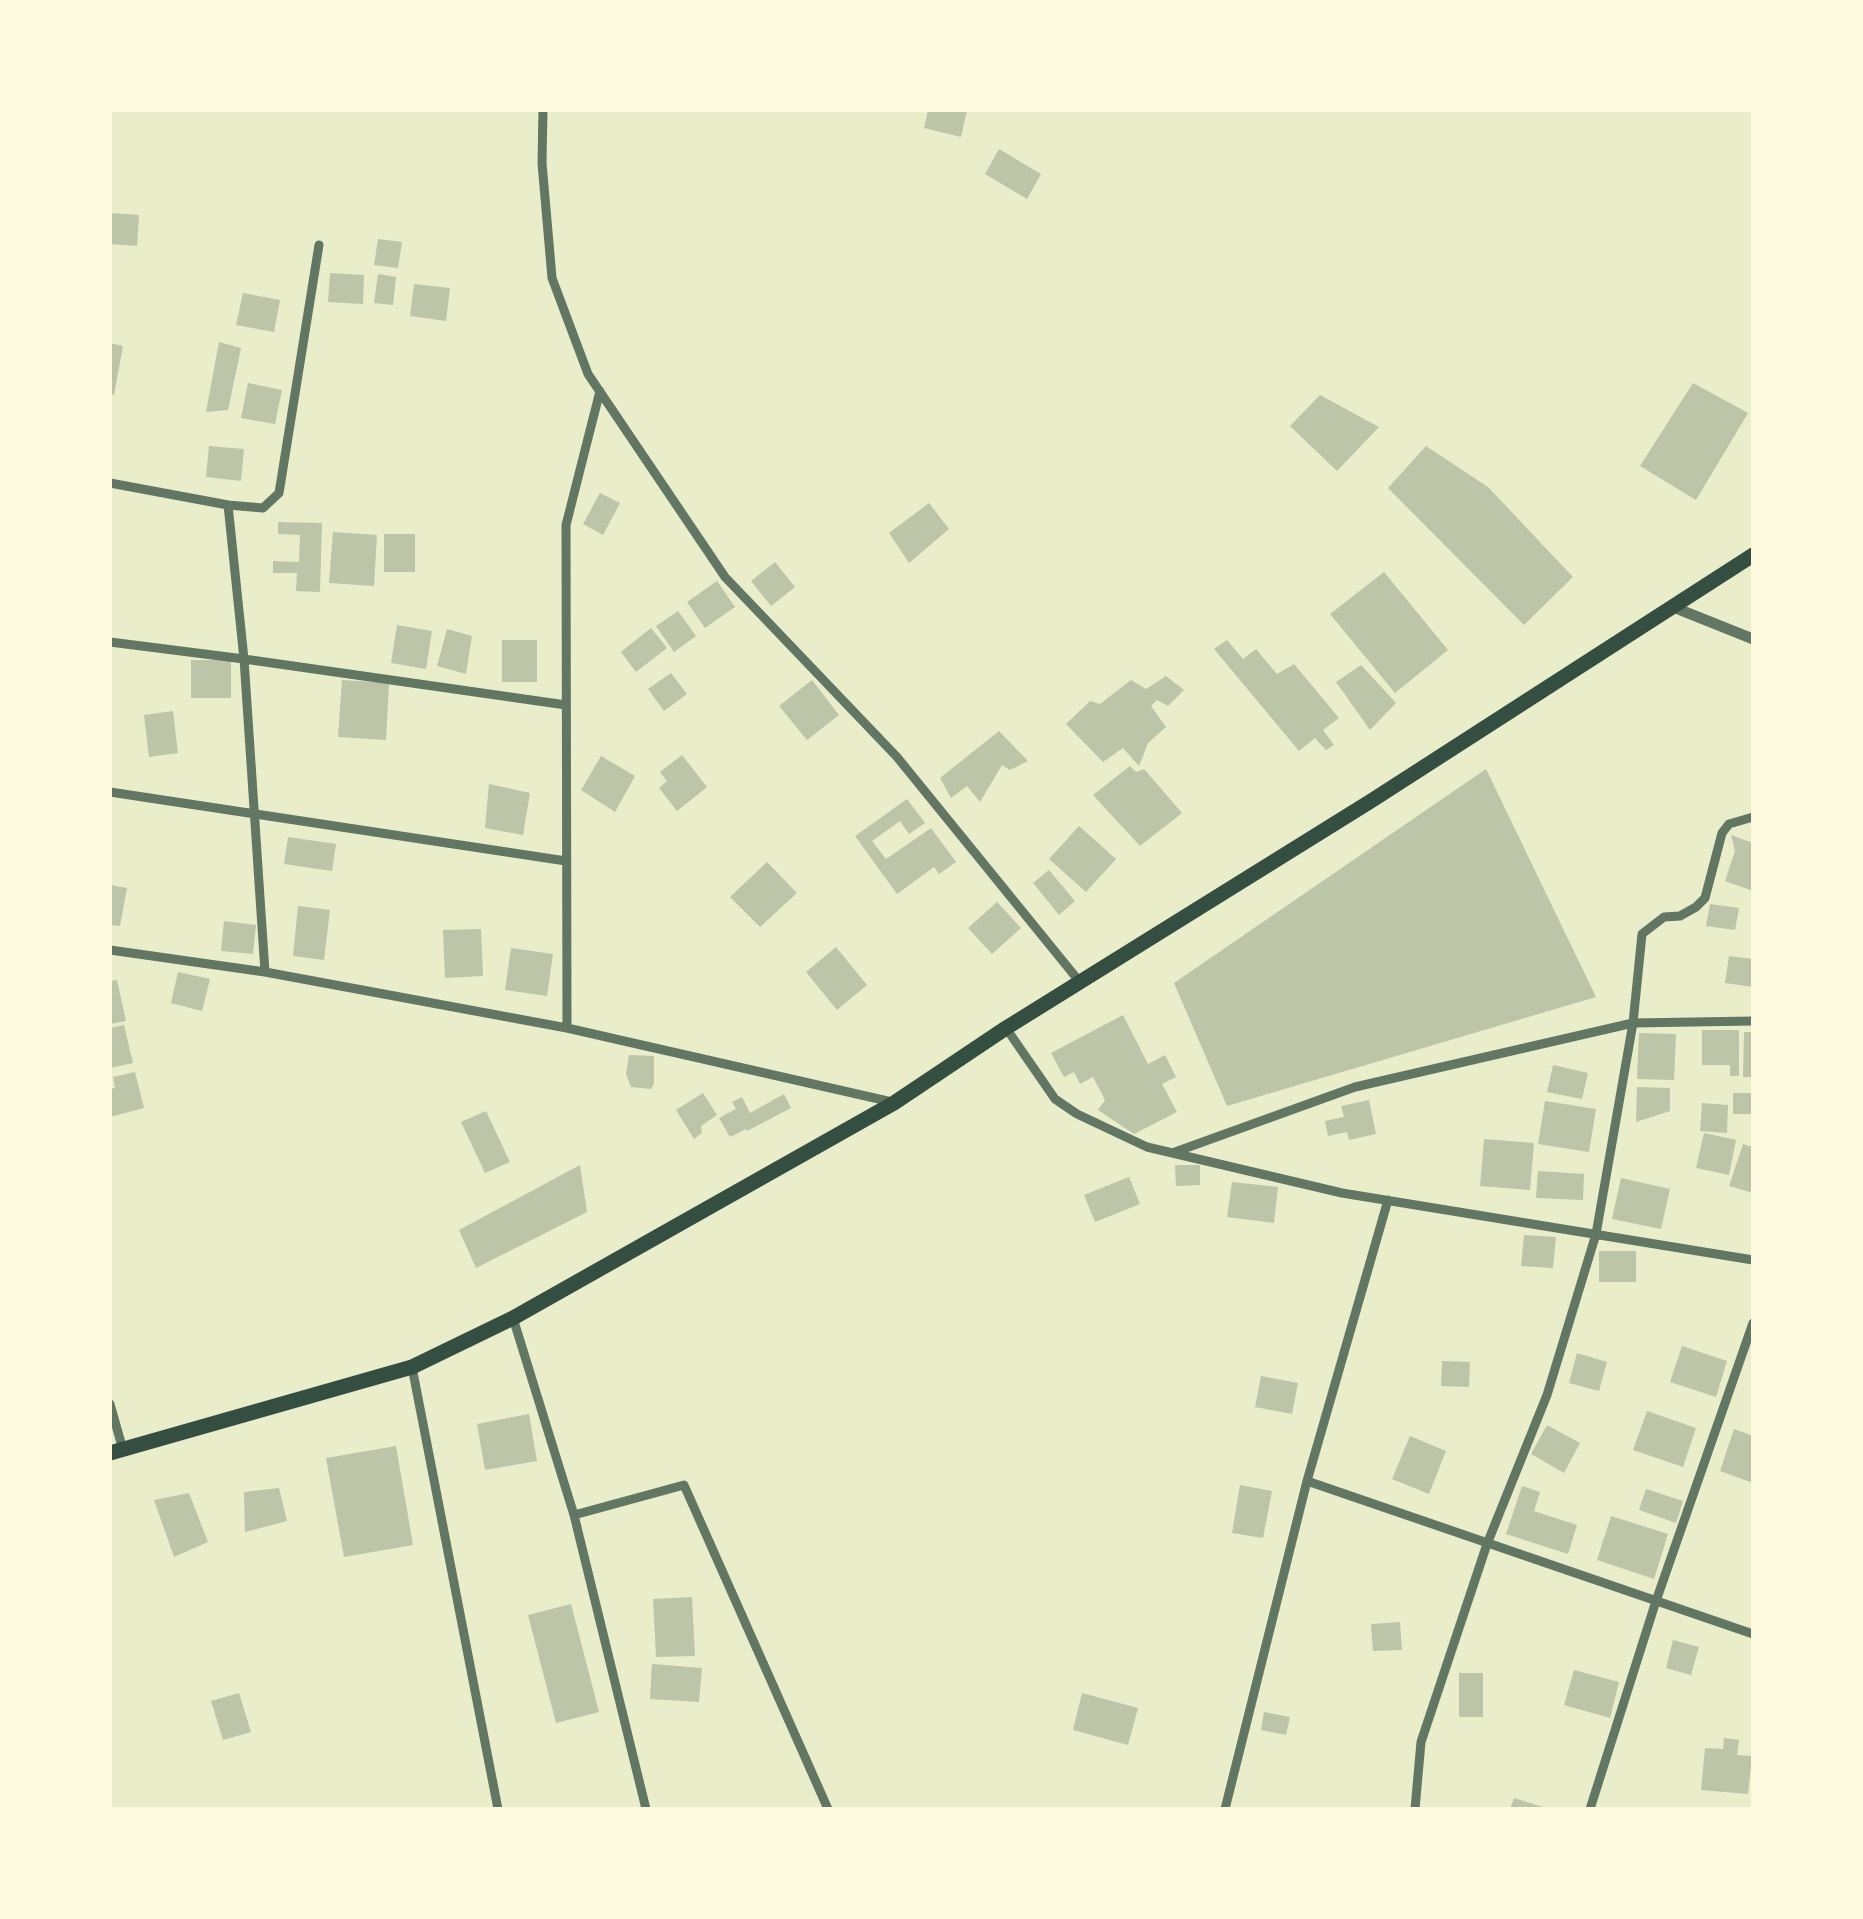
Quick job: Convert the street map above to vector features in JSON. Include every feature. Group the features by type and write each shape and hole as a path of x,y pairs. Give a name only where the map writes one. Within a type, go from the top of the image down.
{"highway":[{"path":"116,1451 412,1368 513,1318 894,1103 1079,981 1371,801 1753,555"}],"street":[{"path":"543,110 542,164 552,278 588,374 724,577 897,757 1079,981"},
{"path":"110,483 263,508 279,493 319,245"},
{"path":"566,1028 566,525 600,392"},
{"path":"228,505 244,658 266,972"},
{"path":"1674,607 1753,639"},
{"path":"110,642 566,705"},
{"path":"110,792 566,861"},
{"path":"1415,1809 1421,1742 1487,1544 1547,1395 1596,1234 1632,1022 1642,934 1664,917 1680,916 1696,908 1705,898 1722,833 1729,824 1753,818"},
{"path":"110,950 266,972 566,1028 894,1103"},
{"path":"1172,1153 1355,1087 1632,1022 1753,1020"},
{"path":"1006,1028 1055,1098 1077,1114 1147,1147 1342,1193 1753,1260"},
{"path":"1226,1809 1307,1480 1388,1200"},
{"path":"513,1318 574,1515 646,1809"},
{"path":"1590,1809 1656,1601 1753,1323"},
{"path":"412,1368 498,1809"},
{"path":"110,1404 116,1451"},
{"path":"1307,1480 1753,1634"},
{"path":"574,1515 684,1486 828,1809"}],"building":[{"path":"928,110 967,110 961,137 924,128"},
{"path":"999,149 1041,174 1027,199 985,174"},
{"path":"110,213 139,215 137,246 110,244"},
{"path":"378,239 402,242 398,268 374,265"},
{"path":"330,273 364,275 363,304 328,302"},
{"path":"378,274 396,277 393,305 374,303"},
{"path":"414,284 450,288 446,321 410,316"},
{"path":"243,293 280,300 274,332 236,325"},
{"path":"219,342 241,348 228,410 206,412"},
{"path":"110,343 123,346 114,395 110,394"},
{"path":"248,383 282,390 275,424 241,418"},
{"path":"1693,383 1748,413 1696,500 1640,466"},
{"path":"1320,395 1379,427 1337,471 1290,426"},
{"path":"209,446 244,449 241,481 206,477"},
{"path":"1426,446 1488,487 1573,577 1524,625 1388,488"},
{"path":"600,493 620,503 603,535 583,524"},
{"path":"929,503 949,529 909,563 889,533"},
{"path":"278,522 322,523 320,592 296,591 297,573 273,573 273,561 299,562 300,535 278,534"},
{"path":"333,532 377,535 374,586 329,583"},
{"path":"384,534 415,534 415,572 384,572"},
{"path":"775,562 795,587 771,606 751,581"},
{"path":"1384,572 1448,650 1395,693 1330,614"},
{"path":"717,581 735,607 705,628 687,602"},
{"path":"678,611 696,636 674,652 656,626"},
{"path":"397,625 432,631 426,669 391,663"},
{"path":"651,628 667,648 636,672 621,652"},
{"path":"447,629 472,636 466,674 437,666"},
{"path":"502,640 537,640 537,682 502,682"},
{"path":"1227,640 1243,659 1256,649 1277,674 1294,664 1339,718 1323,730 1334,745 1326,750 1315,738 1299,751 1214,649"},
{"path":"191,660 231,660 231,698 191,698"},
{"path":"1361,665 1396,703 1370,730 1336,682"},
{"path":"671,673 687,694 664,711 648,689"},
{"path":"1166,676 1184,690 1168,706 1157,700 1151,706 1166,727 1148,743 1139,766 1123,748 1103,762 1066,724 1090,701 1100,704 1131,680 1146,689"},
{"path":"342,680 389,683 386,740 338,737"},
{"path":"812,680 839,715 807,740 779,706"},
{"path":"173,711 178,753 149,757 144,715"},
{"path":"999,731 1028,761 1010,770 1002,765 980,802 967,786 951,798 940,778"},
{"path":"682,755 707,787 677,811 659,788 667,781 660,772"},
{"path":"601,756 635,776 615,812 581,790"},
{"path":"1130,766 1136,772 1144,769 1182,813 1140,846 1093,795"},
{"path":"1486,769 1596,997 1227,1106 1174,983"},
{"path":"489,784 530,793 523,835 485,828"},
{"path":"907,799 925,823 909,834 900,821 872,841 886,859 931,828 956,862 939,874 934,867 897,894 855,836"},
{"path":"1079,826 1116,859 1086,892 1049,859"},
{"path":"1731,835 1753,843 1753,891 1725,881 1735,851"},
{"path":"288,837 336,844 332,871 284,864"},
{"path":"767,862 797,893 760,927 730,897"},
{"path":"1049,870 1075,901 1059,915 1033,883"},
{"path":"110,885 127,888 120,926 110,925"},
{"path":"997,902 1021,928 992,954 968,928"},
{"path":"1710,904 1739,908 1735,930 1706,926"},
{"path":"298,906 330,910 324,960 293,956"},
{"path":"224,921 256,925 253,954 221,951"},
{"path":"481,929 483,976 445,978 443,930"},
{"path":"836,947 867,985 837,1010 806,972"},
{"path":"511,948 553,954 547,996 505,990"},
{"path":"1729,956 1753,959 1753,987 1725,983"},
{"path":"178,972 210,979 202,1011 171,1003"},
{"path":"117,980 126,1021 110,1024 110,981"},
{"path":"1123,1015 1148,1064 1165,1055 1176,1077 1162,1084 1177,1112 1134,1134 1098,1110 1105,1100 1093,1077 1080,1084 1074,1072 1064,1077 1051,1053"},
{"path":"124,1025 133,1063 110,1068 110,1028"},
{"path":"1702,1030 1739,1030 1739,1076 1730,1076 1730,1065 1702,1065"},
{"path":"1744,1032 1753,1032 1753,1077 1743,1077"},
{"path":"1639,1033 1676,1034 1674,1080 1637,1079"},
{"path":"629,1055 654,1056 651,1089 631,1087 626,1074"},
{"path":"1553,1065 1588,1073 1582,1099 1547,1092"},
{"path":"135,1072 144,1108 110,1117 113,1077"},
{"path":"1637,1087 1670,1088 1670,1111 1636,1122"},
{"path":"703,1093 717,1115 701,1126 702,1133 694,1139 676,1110"},
{"path":"1733,1093 1753,1093 1753,1114 1733,1114"},
{"path":"784,1094 791,1108 747,1131 730,1137 719,1118 736,1109 732,1102 742,1097 750,1113"},
{"path":"1369,1100 1376,1134 1349,1140 1347,1132 1328,1136 1325,1121 1344,1117 1341,1106"},
{"path":"1545,1101 1596,1109 1589,1152 1538,1144"},
{"path":"1702,1103 1728,1105 1727,1133 1700,1131"},
{"path":"486,1111 510,1162 485,1173 461,1122"},
{"path":"1704,1133 1736,1140 1729,1175 1696,1168"},
{"path":"1484,1139 1534,1143 1530,1190 1480,1186"},
{"path":"1743,1144 1753,1147 1753,1193 1729,1186"},
{"path":"580,1165 587,1212 476,1268 459,1230"},
{"path":"1175,1165 1200,1165 1200,1185 1176,1186"},
{"path":"1538,1171 1584,1174 1583,1200 1536,1198"},
{"path":"1129,1177 1140,1204 1095,1222 1084,1195"},
{"path":"1621,1178 1670,1189 1661,1229 1612,1219"},
{"path":"1232,1182 1278,1187 1274,1223 1227,1217"},
{"path":"1524,1235 1556,1237 1553,1268 1521,1266"},
{"path":"1599,1251 1636,1251 1636,1282 1599,1282"},
{"path":"1682,1346 1727,1361 1716,1397 1670,1382"},
{"path":"1577,1353 1607,1362 1599,1391 1569,1383"},
{"path":"1442,1361 1470,1362 1469,1387 1441,1386"},
{"path":"1261,1376 1298,1383 1292,1414 1255,1407"},
{"path":"1647,1411 1696,1428 1683,1467 1633,1450"},
{"path":"529,1414 537,1461 485,1470 477,1424"},
{"path":"1547,1425 1580,1443 1564,1473 1531,1454"},
{"path":"1734,1429 1753,1436 1753,1483 1720,1471"},
{"path":"1410,1436 1446,1451 1429,1494 1392,1479"},
{"path":"396,1446 413,1545 344,1557 326,1458"},
{"path":"1240,1485 1272,1491 1263,1538 1232,1533"},
{"path":"1522,1486 1540,1492 1534,1511 1577,1525 1568,1554 1506,1534"},
{"path":"279,1488 287,1521 245,1532 244,1492"},
{"path":"1646,1489 1683,1501 1676,1523 1639,1510"},
{"path":"189,1493 208,1542 174,1557 154,1500"},
{"path":"1611,1516 1668,1534 1654,1579 1597,1560"},
{"path":"692,1597 695,1656 656,1657 653,1599"},
{"path":"571,1604 599,1712 556,1723 528,1615"},
{"path":"1400,1622 1402,1650 1373,1651 1371,1624"},
{"path":"1673,1640 1699,1647 1691,1675 1666,1668"},
{"path":"652,1664 702,1668 699,1702 650,1699"},
{"path":"1574,1670 1619,1682 1610,1718 1564,1705"},
{"path":"1459,1673 1483,1673 1483,1717 1459,1717"},
{"path":"239,1693 251,1732 223,1740 211,1701"},
{"path":"1082,1693 1138,1708 1128,1745 1073,1730"},
{"path":"1264,1712 1290,1717 1286,1735 1261,1730"},
{"path":"1724,1738 1739,1740 1737,1755 1752,1756 1748,1794 1701,1790 1705,1748 1723,1749"},
{"path":"1514,1798 1546,1808 1546,1809 1510,1809"}]}
